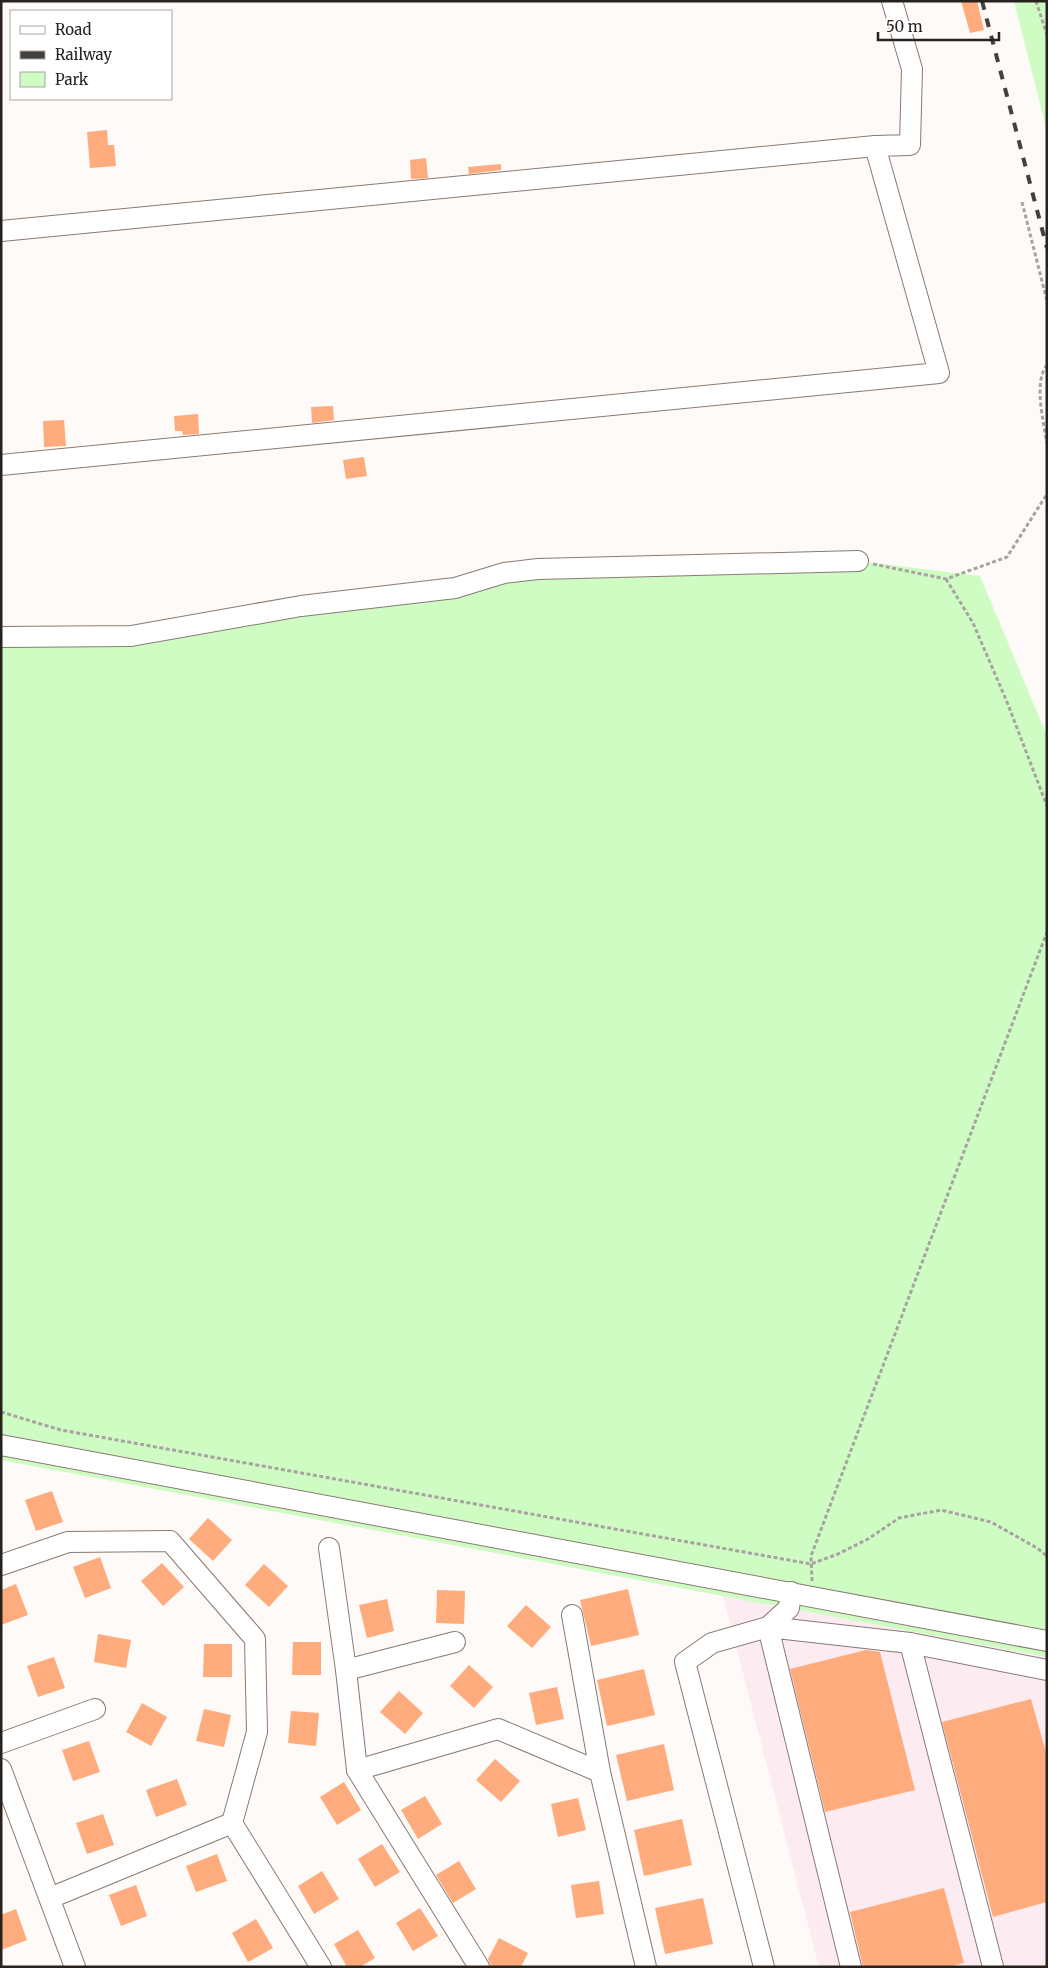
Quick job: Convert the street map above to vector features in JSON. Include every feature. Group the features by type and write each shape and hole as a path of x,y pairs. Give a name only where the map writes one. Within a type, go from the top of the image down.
{"lane":[{"path":"1,231 875,146 910,145 912,69 892,1"},
{"path":"1,464 939,373 875,146"},
{"path":"1,637 131,636 301,606 455,588 504,573 538,569 858,561"},
{"path":"1,1444 1047,1641"},
{"path":"1,1565 68,1542 170,1541 255,1639 257,1732 232,1823 321,1967"},
{"path":"329,1548 346,1670 357,1770 478,1967"},
{"path":"768,1627 789,1608 791,1592"},
{"path":"572,1615 600,1772 646,1967"},
{"path":"768,1627 851,1967"},
{"path":"764,1967 685,1662 712,1643 768,1627 910,1643 1047,1670"},
{"path":"346,1670 455,1642"},
{"path":"910,1643 993,1967"},
{"path":"1,1743 95,1709"},
{"path":"357,1770 498,1729 600,1772"},
{"path":"1,1769 75,1967"},
{"path":"50,1898 232,1823"}],"path":[{"path":"1036,1 1047,35"},
{"path":"1022,202 1047,301"},
{"path":"1047,364 1042,370 1039,386 1047,444"},
{"path":"858,561 946,579 1007,557 1047,494"},
{"path":"946,579 973,623 1007,702 1047,806"},
{"path":"791,1592 812,1586 811,1556 1047,932"},
{"path":"1,1412 62,1430 811,1564 838,1554 868,1539 899,1518 940,1510 992,1522 1037,1548 1047,1556"}],"shaded area":[{"path":"723,1596 1047,1657 1047,1967 819,1967"}],"green space":[{"path":"1014,1 1047,1 1047,131"},
{"path":"858,561 980,576 1047,736 1047,1657 1,1460 1,637 131,636 504,573"}],"building":[{"path":"961,1 977,1 984,30 970,33"},
{"path":"107,130 108,145 114,145 116,166 90,168 87,132"},
{"path":"426,158 428,178 411,179 410,160"},
{"path":"501,164 501,170 469,174 468,167"},
{"path":"333,406 334,420 312,423 311,407"},
{"path":"198,414 199,434 183,435 182,431 175,431 174,416"},
{"path":"64,420 66,446 44,447 43,421"},
{"path":"364,457 367,476 346,479 343,460"},
{"path":"52,1491 63,1522 36,1531 25,1500"},
{"path":"208,1518 232,1540 213,1561 189,1539"},
{"path":"100,1557 111,1588 85,1598 73,1567"},
{"path":"162,1563 184,1587 163,1606 141,1581"},
{"path":"264,1564 288,1586 269,1607 245,1585"},
{"path":"16,1584 28,1615 1,1625 1,1590"},
{"path":"628,1589 639,1635 591,1646 580,1600"},
{"path":"437,1590 465,1591 464,1624 436,1623"},
{"path":"387,1599 394,1631 367,1638 359,1605"},
{"path":"526,1605 551,1627 532,1648 507,1626"},
{"path":"98,1634 131,1640 126,1668 94,1662"},
{"path":"293,1642 321,1642 321,1675 292,1675"},
{"path":"204,1644 232,1644 232,1677 203,1677"},
{"path":"866,1650 880,1652 915,1790 825,1812 790,1669"},
{"path":"54,1657 65,1688 38,1697 27,1666"},
{"path":"469,1665 493,1687 474,1708 450,1686"},
{"path":"644,1669 655,1715 607,1726 597,1680"},
{"path":"557,1687 564,1719 536,1725 529,1693"},
{"path":"399,1691 423,1713 405,1734 380,1712"},
{"path":"1031,1699 1047,1756 1047,1902 993,1917 942,1722"},
{"path":"142,1703 167,1717 151,1746 126,1732"},
{"path":"204,1709 231,1715 224,1747 196,1741"},
{"path":"291,1711 319,1713 316,1746 288,1743"},
{"path":"89,1741 100,1772 73,1781 62,1750"},
{"path":"664,1744 674,1790 627,1801 616,1755"},
{"path":"495,1759 520,1781 501,1802 476,1780"},
{"path":"177,1779 187,1805 156,1817 146,1790"},
{"path":"344,1782 361,1810 337,1825 320,1797"},
{"path":"425,1796 442,1824 418,1839 401,1810"},
{"path":"578,1798 586,1830 558,1837 551,1804"},
{"path":"103,1814 114,1845 87,1854 76,1823"},
{"path":"682,1819 692,1865 644,1876 634,1830"},
{"path":"382,1844 400,1872 375,1887 358,1859"},
{"path":"217,1854 227,1881 196,1892 186,1866"},
{"path":"459,1861 476,1889 453,1903 436,1875"},
{"path":"322,1871 339,1899 314,1914 298,1886"},
{"path":"599,1881 604,1914 576,1918 571,1885"},
{"path":"136,1885 147,1916 121,1926 109,1895"},
{"path":"944,1888 964,1963 949,1967 863,1967 850,1912"},
{"path":"703,1898 713,1944 665,1954 655,1908"},
{"path":"420,1908 438,1936 413,1951 396,1923"},
{"path":"16,1909 27,1940 1,1950 1,1915"},
{"path":"256,1919 273,1948 248,1962 232,1933"},
{"path":"358,1930 375,1958 360,1967 347,1967 334,1944"},
{"path":"499,1938 528,1953 521,1967 491,1966 488,1959"}],"railway":[{"path":"982,1 1047,248"}]}
